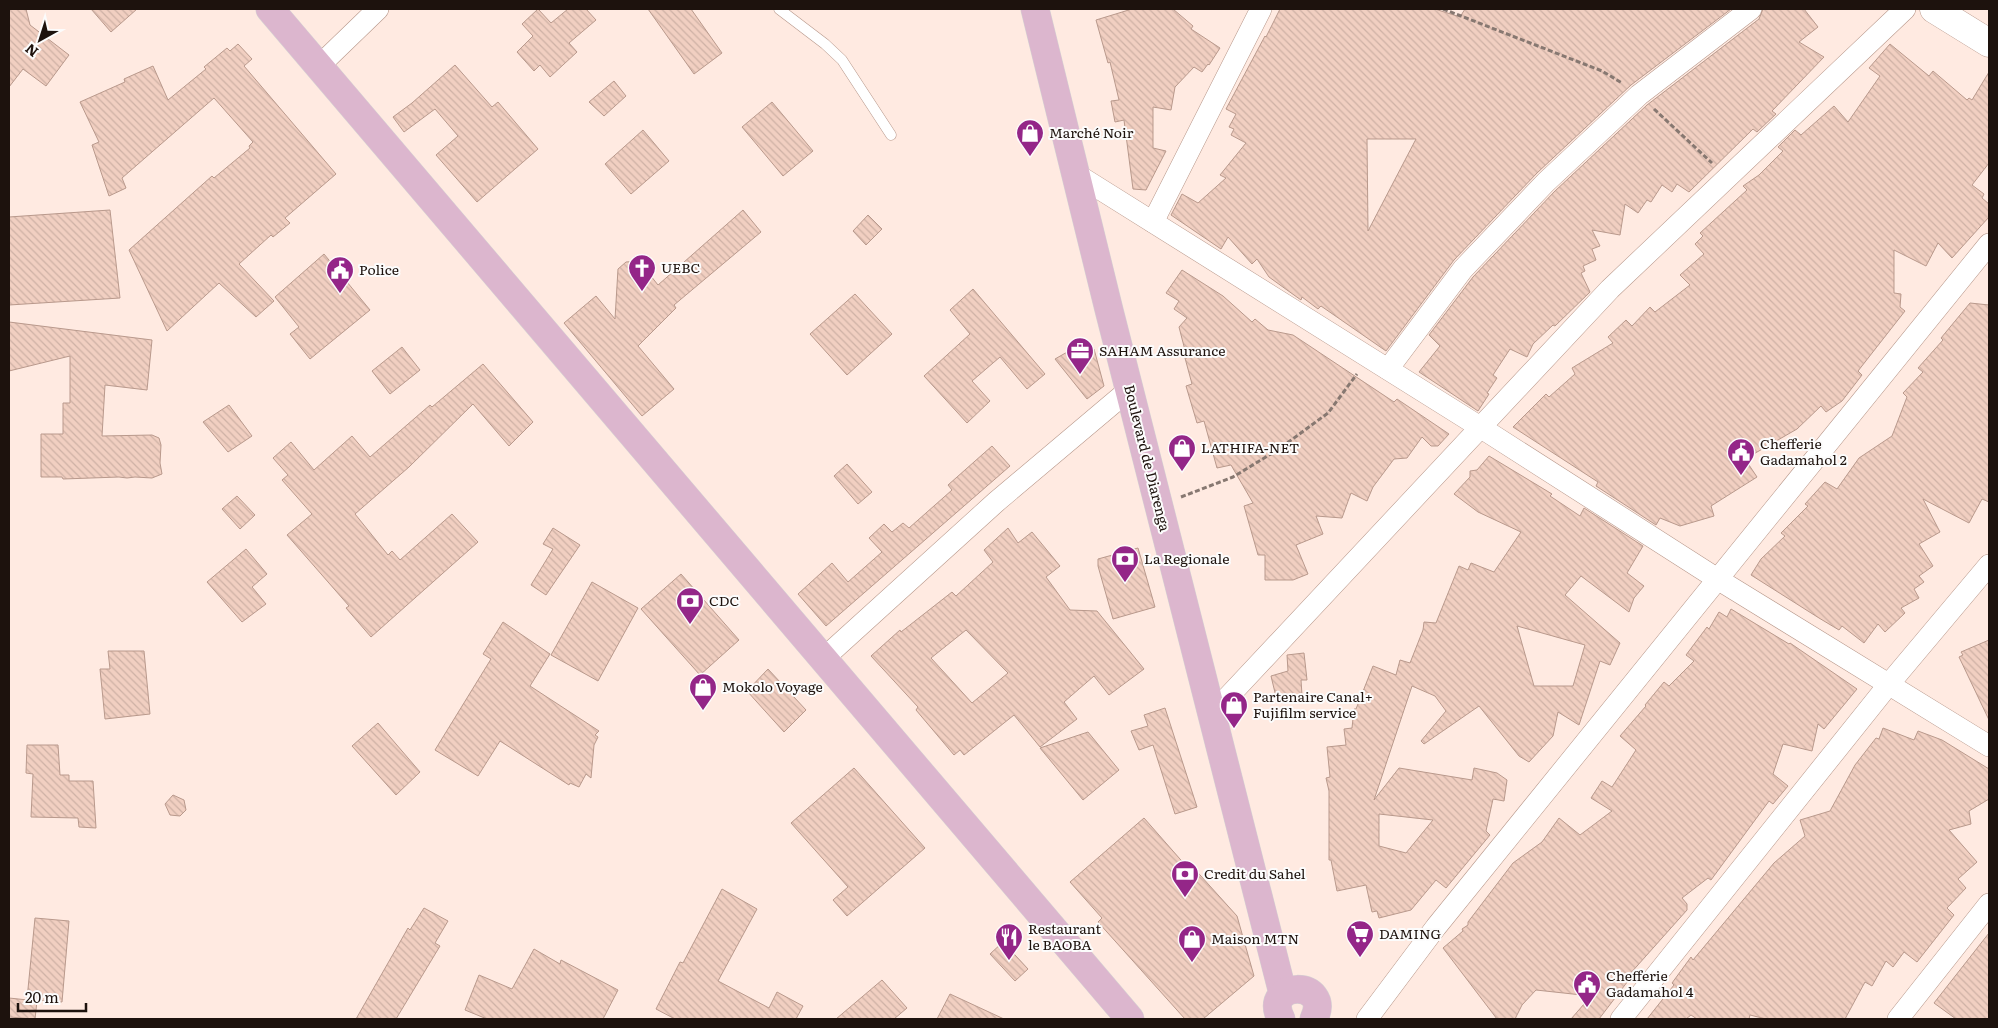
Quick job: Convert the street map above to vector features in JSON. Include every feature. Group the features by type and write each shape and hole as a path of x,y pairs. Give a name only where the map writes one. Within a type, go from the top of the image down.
{"main road":[{"path":"270,9 1130,1019"},
{"name":"Boulevard de Diarenga","path":"1035,9 1212,714 1282,1007"},
{"path":"1934,9 1989,43"},
{"path":"1282,1007 1288,990 1299,988 1309,992 1316,1002 1320,1017"}],"street":[{"path":"319,66 378,9"},
{"path":"1153,222 1261,9"},
{"path":"1388,369 1475,256 1546,182 1639,95 1751,9"},
{"path":"1212,714 1610,289 1726,177 1906,9"},
{"path":"1076,174 1480,427 1719,580 1989,746"},
{"path":"1367,1019 1436,927 1719,580 1989,244"},
{"path":"823,659 996,502 1130,389"},
{"path":"1621,1019 1890,684 1989,565"},
{"path":"1898,1019 1989,904"}],"lane":[{"path":"779,9 825,44 842,60 890,134"}],"path":[{"path":"1443,9 1602,71 1639,95 1726,177"},
{"path":"1159,505 1233,477 1279,449 1328,413 1338,402 1369,357"}],"building":[{"path":"9,9 26,9 30,25 69,55 46,86 23,69 9,87"},
{"path":"91,9 137,9 111,32"},
{"path":"538,9 551,23 568,9 586,9 596,20 569,43 577,52 550,77 540,65 534,71 517,52 533,36 522,24"},
{"path":"648,9 691,9 722,53 694,74"},
{"path":"1132,9 1173,9 1193,26 1191,29 1220,48 1202,72 1194,67 1175,87 1171,110 1153,107 1153,148 1166,151 1146,190 1133,189 1124,120 1115,122 1111,101 1119,100 1110,62 1108,63 1096,20"},
{"path":"1280,9 1435,9 1460,17 1465,9 1731,9 1631,85 1537,173 1454,260 1386,351 1321,306 1318,309 1302,297 1301,300 1287,290 1269,277 1257,259 1252,264 1228,237 1221,249 1171,215 1182,194 1198,203 1226,178 1220,175 1246,143 1231,135 1234,129 1229,127 1236,114 1226,109","holes":["1367,139 1416,139 1368,231"]},
{"path":"1763,9 1804,9 1818,27 1799,42 1824,57 1772,111 1776,114 1757,132 1753,129 1689,192 1677,184 1672,192 1662,185 1651,202 1647,200 1638,213 1625,204 1620,235 1592,230 1600,246 1592,249 1596,260 1583,266 1585,271 1581,273 1590,292 1555,326 1553,325 1533,344 1527,357 1510,349 1493,375 1497,378 1478,411 1419,372 1440,346 1429,335 1473,277 1555,191 1647,105 1759,19"},
{"path":"238,44 252,59 244,66 336,174 285,218 290,223 273,237 271,235 239,264 274,301 256,317 219,283 167,331 129,250 212,176 214,178 250,148 249,146 253,142 214,98 122,178 126,188 109,196 92,145 99,142 80,102 125,82 124,79 153,66 168,100 206,69 204,67 227,48 230,51"},
{"path":"1890,44 1929,76 1933,71 1967,100 1969,98 1972,100 1989,72 1989,163 1972,185 1984,194 1982,198 1989,204 1989,217 1952,258 1938,243 1926,266 1894,250 1894,293 1901,294 1900,307 1905,311 1858,371 1862,375 1842,401 1826,412 1821,406 1797,429 1745,459 1757,477 1711,506 1714,516 1680,526 1660,518 1656,525 1596,486 1598,482 1513,427 1546,394 1549,397 1575,374 1572,368 1613,343 1608,337 1626,320 1632,326 1650,307 1655,312 1690,285 1680,275 1704,254 1695,244 1703,236 1700,233 1747,190 1743,186 1759,175 1783,151 1778,147 1795,130 1801,135 1834,106 1848,122 1880,76 1869,68"},
{"path":"455,65 492,107 498,102 538,149 477,202 436,155 458,136 435,109 404,132 393,117"},
{"path":"614,81 626,96 604,116 589,102"},
{"path":"772,102 813,151 783,176 742,127"},
{"path":"643,130 669,161 631,194 605,164"},
{"path":"110,210 120,298 9,305 9,217"},
{"path":"743,210 761,232 674,305 676,308 638,346 674,389 642,416 564,323 596,296 615,319 618,269 626,262 639,261 658,285"},
{"path":"868,215 882,229 866,245 853,231"},
{"path":"324,254 370,310 310,359 290,334 299,327 275,297"},
{"path":"1182,270 1223,296 1252,322 1255,319 1268,330 1293,335 1394,402 1397,399 1449,434 1438,446 1431,446 1422,437 1407,458 1394,459 1373,487 1367,501 1351,493 1342,518 1316,516 1323,534 1296,545 1308,574 1293,580 1265,580 1265,555 1258,555 1244,506 1253,503 1231,465 1217,468 1204,421 1197,423 1186,386 1192,384 1179,327 1187,318 1174,309 1179,301 1166,293"},
{"path":"973,289 1045,374 1027,389 1000,357 972,381 990,401 967,423 924,376 970,334 950,310"},
{"path":"855,294 892,334 847,375 810,334"},
{"path":"1970,303 1989,305 1989,502 1982,499 1969,523 1923,499 1940,532 1919,544 1933,566 1919,576 1924,582 1914,589 1919,598 1901,608 1905,613 1885,632 1878,624 1864,643 1842,626 1839,630 1751,575 1761,559 1785,536 1781,533 1808,506 1805,504 1825,482 1837,489 1859,458 1892,436 1907,397 1903,393 1923,372 1918,368 1943,340 1941,338"},
{"path":"9,322 152,340 147,390 105,385 102,436 152,435 159,438 162,474 152,478 63,479 62,477 41,477 41,434 63,434 63,403 70,403 70,356 9,371"},
{"name":"SAHAM Assurance","path":"1083,343 1086,352 1094,349 1104,386 1087,399 1055,359"},
{"path":"402,347 420,370 390,394 372,371"},
{"path":"483,364 533,422 509,446 473,404 409,467 355,514 388,555 392,551 400,560 452,514 478,542 371,637 346,608 349,606 287,535 312,514 282,480 288,475 273,458 291,442 314,470 352,436 370,457 430,405 432,407"},
{"path":"229,405 252,436 228,452 203,422"},
{"path":"992,446 1010,466 826,626 798,594 832,563 848,582 882,552 869,538 884,524 892,532 903,523 909,528 952,490 948,485"},
{"path":"1489,456 1552,494 1550,496 1580,516 1584,508 1643,546 1627,573 1644,586 1634,598 1629,612 1581,576 1565,595 1620,643 1610,665 1600,661 1579,725 1558,712 1553,736 1529,762 1519,756 1479,706 1424,744 1421,741 1446,711 1435,696 1412,686 1374,800 1399,768 1472,780 1474,768 1497,773 1507,780 1504,801 1493,799 1486,831 1490,835 1446,888 1436,880 1411,910 1379,918 1377,911 1372,912 1366,885 1337,891 1331,860 1329,860 1329,791 1326,778 1330,777 1327,747 1346,745 1344,729 1352,728 1354,709 1356,709 1373,666 1396,675 1400,660 1410,663 1423,630 1424,622 1436,623 1459,566 1468,570 1471,563 1494,572 1521,532 1478,512 1454,494 1470,477 1470,471 1477,470","holes":["1517,626 1585,645 1573,686 1534,686","1379,814 1433,820 1406,853 1379,846"]},
{"path":"847,464 872,492 858,504 834,476"},
{"path":"237,496 255,515 240,529 222,509"},
{"path":"553,528 580,545 546,595 531,585 553,549 543,544"},
{"path":"1008,528 1018,543 1032,532 1060,566 1046,577 1070,610 1097,611 1144,669 1109,695 1094,676 1064,702 1077,719 1040,747 1014,715 964,755 960,750 954,755 916,710 918,707 871,656 900,630 901,632 952,592 956,596 993,562 984,550","holes":["966,630 1008,673 972,703 931,658"]},
{"name":"La Regionale","path":"1138,548 1155,607 1113,619 1098,566 1098,559"},
{"path":"246,549 267,574 252,587 266,604 242,622 207,582"},
{"name":"CDC","path":"681,574 739,640 700,675 641,609"},
{"path":"592,582 638,608 598,681 551,655"},
{"path":"1731,609 1790,643 1857,689 1824,729 1818,724 1812,751 1783,744 1773,774 1788,786 1773,804 1769,801 1711,880 1708,878 1682,898 1687,904 1687,910 1629,975 1631,977 1599,1019 1571,1019 1591,996 1536,990 1522,1005 1515,1019 1497,1019 1443,948 1468,925 1468,922 1513,863 1542,842 1559,818 1580,835 1612,811 1591,798 1602,781 1612,787 1636,750 1620,736 1664,682 1669,686 1694,661 1686,655 1707,627 1709,629 1719,612 1727,617"},
{"path":"503,622 550,654 530,686 599,731 595,735 598,737 594,745 591,778 586,774 579,787 570,783 569,785 500,741 478,776 435,750 491,659 483,654"},
{"path":"1989,640 1989,720 1959,657 1963,655 1961,652"},
{"path":"108,651 144,651 150,714 105,719 100,669 110,669"},
{"path":"1304,653 1307,680 1301,680 1302,695 1277,701 1271,676 1288,671 1287,655"},
{"path":"768,669 806,710 784,732 747,691"},
{"path":"1165,708 1197,807 1175,814 1153,745 1139,750 1131,731 1148,726 1144,715"},
{"path":"378,723 420,772 396,795 352,746"},
{"path":"1883,728 1914,740 1918,731 1942,740 1989,769 1989,799 1969,811 1971,824 1949,830 1977,862 1958,879 1966,888 1947,908 1954,915 1917,962 1904,952 1893,967 1886,961 1872,986 1865,982 1845,1019 1766,1019 1750,1015 1749,1019 1697,1019 1691,1015 1686,1019 1647,1019 1674,985 1672,983 1691,957 1693,960 1774,863 1805,836 1800,820 1830,811 1855,765 1876,738 1879,739"},
{"path":"1088,732 1119,770 1083,800 1040,748"},
{"path":"27,745 58,745 60,775 69,775 69,781 93,781 96,828 79,827 78,818 31,817 33,774 26,773"},
{"path":"854,768 925,848 847,916 833,900 848,887 791,823"},
{"path":"173,795 184,800 186,810 180,816 170,815 165,804"},
{"path":"1144,818 1194,875 1191,865 1237,916 1254,976 1203,1019 1185,1019 1098,922 1102,918 1070,882"},
{"path":"722,889 757,909 718,981 769,1008 777,992 803,1006 796,1019 675,1019 656,1009 680,962 683,963"},
{"path":"424,908 448,921 435,943 440,946 396,1019 356,1019 408,928 410,930"},
{"path":"35,918 69,921 62,1002 27,999"},
{"path":"1989,933 1989,1019 1956,1019 1934,1003"},
{"name":"Restaurant le BAOBA","path":"1003,942 1028,969 1015,981 990,954"},
{"path":"534,949 560,964 561,960 618,990 603,1019 487,1019 465,1010 479,975 512,989"},
{"path":"882,980 907,1008 894,1019 836,1019"},
{"path":"950,994 1004,1019 937,1019"},
{"path":"9,998 37,1001 35,1019 9,1017"}],"place":[{"name":"Marché Noir","path":"1030,157"},
{"name":"UEBC","path":"642,292"},
{"name":"Police","path":"340,294"},
{"name":"SAHAM Assurance","path":"1080,375"},
{"name":"LATHIFA-NET","path":"1182,472"},
{"name":"Chefferie Gadamahol 2","path":"1741,476"},
{"name":"La Regionale","path":"1125,583"},
{"name":"CDC","path":"690,625"},
{"name":"Mokolo Voyage","path":"703,711"},
{"name":"Partenaire Canal+ Fujifilm service","path":"1234,729"},
{"name":"Credit du Sahel","path":"1185,898"},
{"name":"DAMING","path":"1360,958"},
{"name":"Restaurant le BAOBA","path":"1009,961"},
{"name":"Maison MTN","path":"1192,963"},
{"name":"Chefferie Gadamahol 4","path":"1587,1008"}]}
